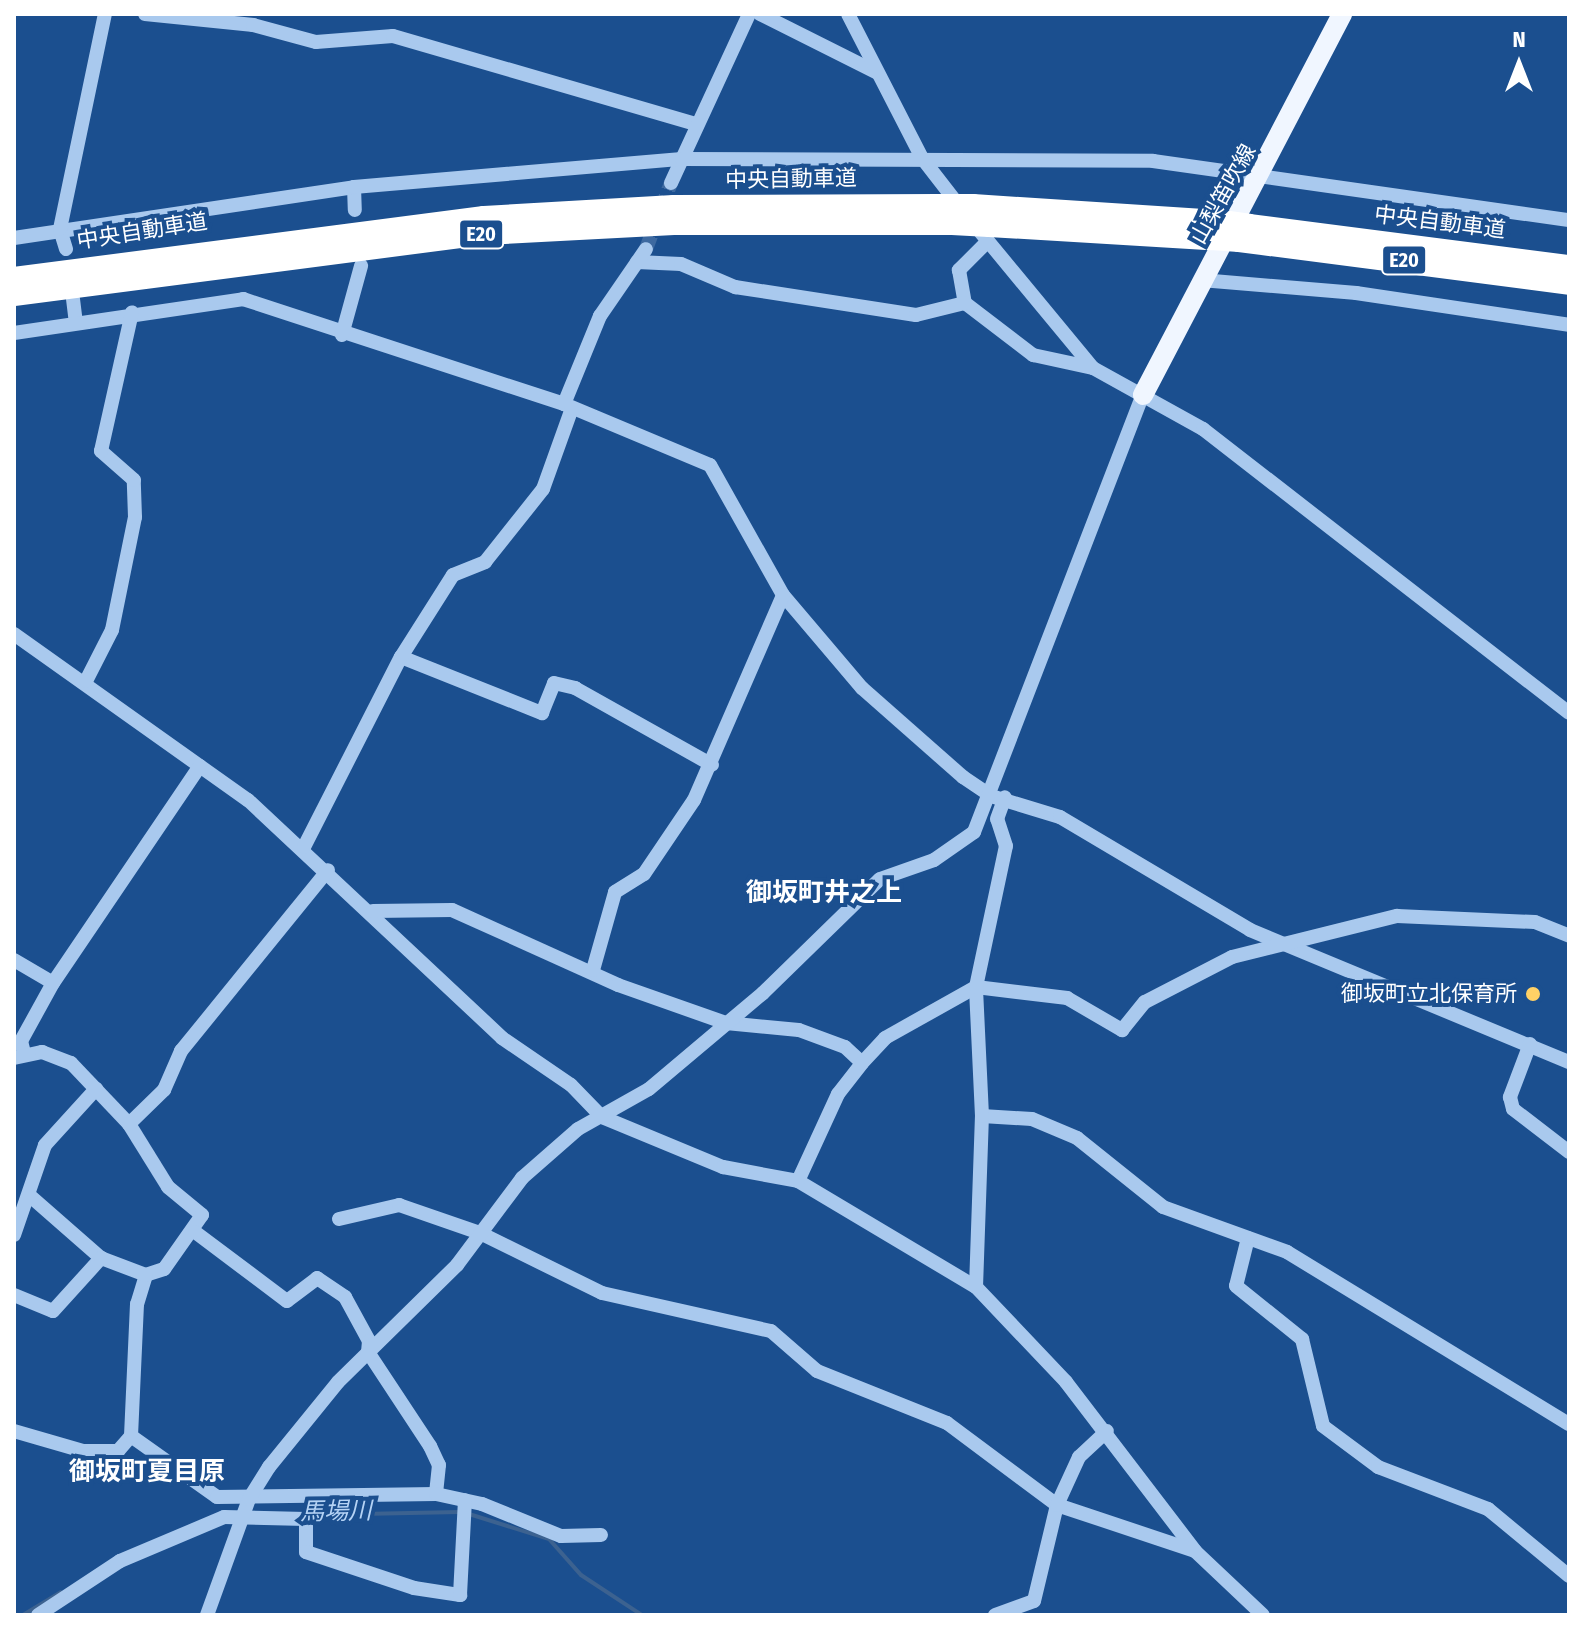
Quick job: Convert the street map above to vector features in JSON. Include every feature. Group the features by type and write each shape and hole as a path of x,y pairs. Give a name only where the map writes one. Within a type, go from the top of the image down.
{"highway":[{"name":"中央自動車道","path":"14,278 484,217 674,206 973,205 1569,266"},
{"name":"中央自動車道","path":"14,295 485,234 674,224 952,224 988,234 1216,230"},
{"name":"中央自動車道","path":"1244,233 1569,284"}],"main road":[{"name":"山梨笛吹線","path":"1143,395 1201,280 1261,178 1342,14"}],"street":[{"path":"66,249 60,229 105,14"},
{"path":"145,14 253,25 316,42 393,36 696,124"},
{"path":"671,183 749,14"},
{"path":"760,14 877,72"},
{"path":"848,14 922,158 988,234 1093,368"},
{"path":"14,238 354,187 682,159 1153,161 1569,220"},
{"path":"354,187 355,210"},
{"path":"988,234 959,270 965,303 1033,355 1093,368 1203,429 1569,713"},
{"path":"304,847 401,657 453,575 485,562 543,489 600,316 646,249"},
{"path":"637,262 681,264 735,287 916,315 965,303"},
{"path":"342,335 361,266"},
{"path":"1201,280 1356,293 1569,325"},
{"path":"73,299 76,322"},
{"path":"14,333 132,312 243,299 342,335 568,406 710,465 783,595 862,688 998,796 1060,817 1250,930 1569,1062"},
{"path":"86,681 112,630 135,517 134,480 101,451 132,312"},
{"path":"976,1287 982,1116 976,987 1006,846 997,819 998,796 1143,395"},
{"path":"593,970 615,892 644,874 712,765 783,595"},
{"path":"14,634 86,681 304,847 502,1038 571,1085 602,1117 723,1167 798,1181 976,1287 1107,1431 1195,1551 1263,1615"},
{"path":"401,657 542,713 554,683 575,688 712,765"},
{"path":"29,1195 101,1258 146,1275 164,1269 195,1232 202,1212 168,1187 129,1124 96,1089 64,1059 19,1055 21,1041 53,983 200,766"},
{"path":"207,1615 246,1508 299,1426 480,1233 537,1163 602,1117 649,1089 726,1023 880,879 959,846 998,796"},
{"path":"129,1124 164,1090 181,1051 328,870"},
{"path":"373,911 452,910 726,1023 799,1030 845,1047 862,1063"},
{"path":"798,1181 838,1094 862,1063 885,1038 976,987 1067,998 1122,1030 1145,1002 1232,957 1397,916 1535,922 1569,936"},
{"path":"14,960 53,983"},
{"path":"1530,1044 1510,1097 1513,1109 1569,1152"},
{"path":"14,1235 45,1145 96,1089"},
{"path":"982,1116 1045,1122 1128,1173 1163,1207 1287,1252 1569,1424"},
{"path":"339,1219 399,1205 480,1233 602,1293 771,1331 817,1371 947,1423 1057,1505 1195,1551"},
{"path":"195,1232 287,1301 317,1278 345,1297 369,1341 368,1352 430,1446 439,1465 436,1494"},
{"path":"1248,1238 1236,1286 1302,1339 1323,1426 1378,1467 1488,1509 1569,1576"},
{"path":"14,1295 53,1311 101,1258"},
{"path":"14,1431 83,1451 118,1451 131,1436 137,1304 146,1275"},
{"path":"995,1615 1034,1601 1057,1505 1079,1457 1107,1431"},
{"path":"131,1436 217,1497 246,1508 306,1519 306,1552 414,1588 460,1595 465,1506"},
{"path":"38,1615 120,1561 246,1508 436,1494 561,1536 601,1535"}],"waterway":[{"name":"馬場川","path":"310,1515 460,1512"},
{"name":"馬場川","path":"469,1514 549,1539 581,1575 642,1615"},
{"name":"馬場川","path":"23,1615 61,1592"}],"tunnel":[{"path":"646,249 671,183"}],"place":[{"name":"御坂町立北保育所","path":"1533,994"}],"district":[{"name":"御坂町井之上","path":"824,893"},
{"name":"御坂町夏目原","path":"147,1472"}]}
